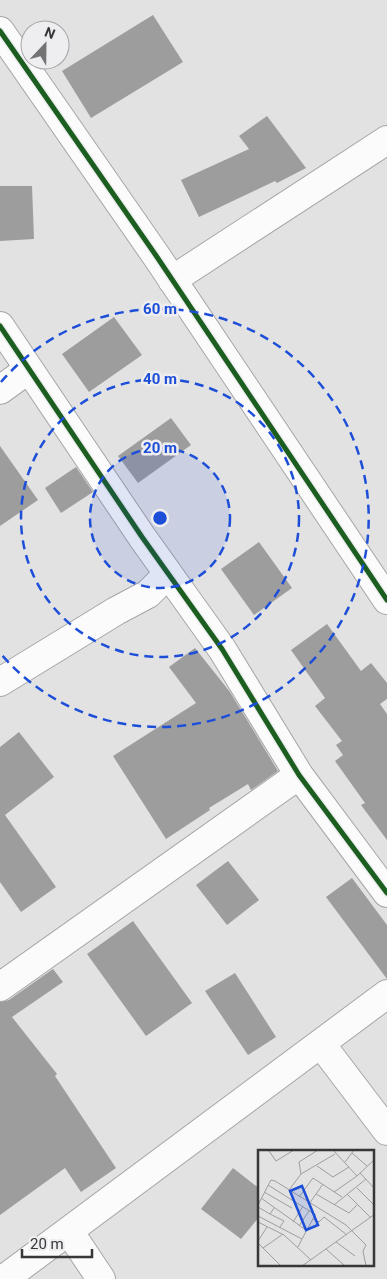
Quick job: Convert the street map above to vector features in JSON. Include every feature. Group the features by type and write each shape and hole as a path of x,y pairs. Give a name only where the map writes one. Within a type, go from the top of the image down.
{"street":[{"path":"0,31 382,583"},
{"path":"172,280 387,140"},
{"path":"0,326 142,538 222,649 299,775 387,893"},
{"path":"0,390 29,369"},
{"path":"0,682 116,611 148,594 168,574"},
{"path":"0,987 299,775"},
{"path":"4,1279 387,994"},
{"path":"321,1044 387,1131"},
{"path":"69,1231 101,1279"}],"building":[{"path":"153,15 183,62 91,118 62,71 70,70 70,66"},
{"path":"267,116 306,168 277,183 275,181 199,217 181,180 249,149 239,136"},
{"path":"0,186 32,186 34,239 0,241"},
{"path":"114,317 142,355 89,392 62,354"},
{"path":"171,418 191,445 138,483 118,456"},
{"path":"0,446 38,500 0,526"},
{"path":"76,467 93,492 61,513 45,488"},
{"path":"259,542 292,588 254,615 221,569"},
{"path":"327,624 361,671 371,663 387,683 387,699 380,704 387,714 387,840 361,805 365,803 335,761 343,755 336,745 342,741 315,706 325,698 291,650"},
{"path":"195,648 230,692 278,771 251,790 248,784 209,808 210,810 166,839 113,756 196,703 169,667"},
{"path":"19,732 54,777 5,815 56,887 21,912 0,882 0,747"},
{"path":"228,861 259,900 227,925 196,885"},
{"path":"352,878 387,925 387,979 326,897"},
{"path":"133,921 192,1003 146,1036 87,954"},
{"path":"53,969 63,982 12,1017 57,1074 55,1076 116,1168 81,1192 65,1168 0,1215 0,1002 9,1000"},
{"path":"235,973 276,1037 248,1055 205,991"},
{"path":"233,1168 258,1187 258,1218 241,1239 201,1209"}],"cycle path":[{"path":"0,31 157,257 387,600"},
{"path":"0,326 142,537 222,649 299,775 387,893"}]}
